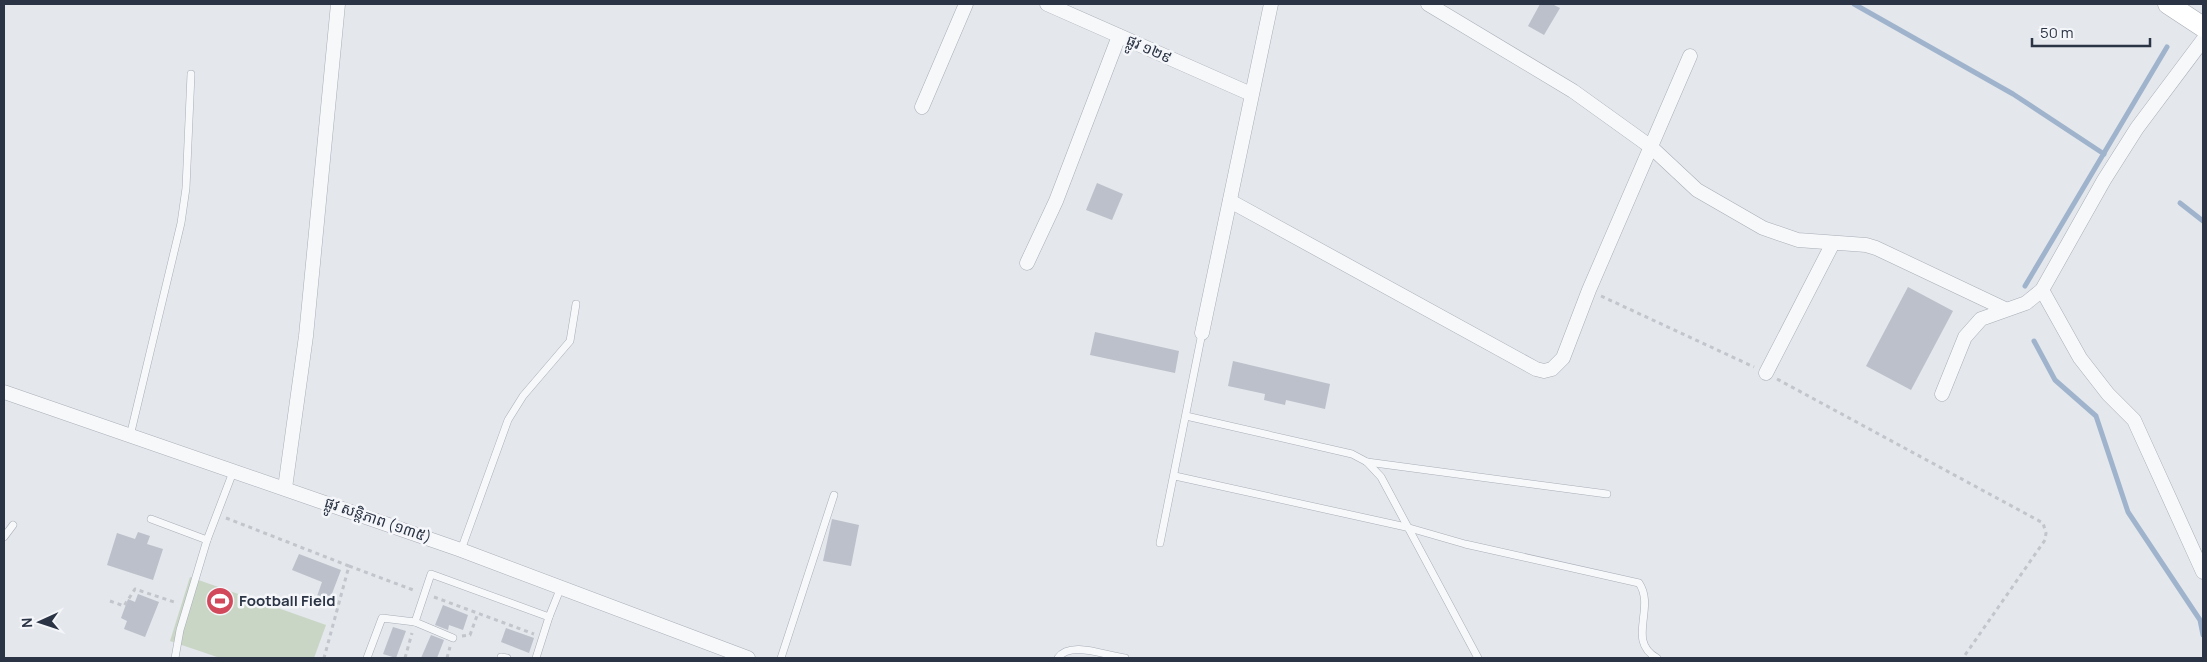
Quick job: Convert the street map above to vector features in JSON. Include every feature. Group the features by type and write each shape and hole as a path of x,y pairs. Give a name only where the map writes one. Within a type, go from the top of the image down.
{"main road":[{"path":"2168,4 2203,27"}],"street":[{"path":"285,488 306,336 338,4"},
{"path":"922,107 966,4"},
{"name":"ផ្លូវ ១២៩","path":"1047,4 1251,94"},
{"path":"1202,333 1271,4"},
{"path":"1428,4 1573,91 1651,147 1696,190 1763,228 1798,240 1866,245 1876,248 2005,309"},
{"path":"1027,263 1056,201 1119,36"},
{"path":"1942,394 1965,337 1981,319 2026,303 2042,290 2104,180 2137,128 2203,40"},
{"path":"1230,201 1536,369 1544,371 1552,369 1564,358 1589,290 1690,56"},
{"path":"1766,373 1833,243"},
{"path":"2042,290 2080,358 2108,394 2134,420 2203,572"},
{"name":"ផ្លូវ សន្តិភាព (១៣៥)","path":"4,392 461,550 561,586 748,658"}],"lane":[{"path":"130,436 181,223 186,188 192,74"},
{"path":"461,550 508,420 524,396 570,341 576,304"},
{"path":"1160,543 1175,476 1202,333"},
{"path":"1186,416 1352,454 1367,462 1381,477 1406,527 1478,658"},
{"path":"1367,462 1607,494"},
{"path":"175,658 187,607 207,540 233,472"},
{"path":"1175,476 1406,527 1465,544 1639,583 1644,590 1645,603 1643,647 1656,658"},
{"path":"781,658 834,495"},
{"path":"151,519 207,540"},
{"path":"4,537 13,525"},
{"path":"415,622 431,574 549,616"},
{"path":"536,658 561,586"},
{"path":"367,658 382,618 415,622 452,638"},
{"path":"1058,658 1062,652 1072,648 1125,658"},
{"path":"501,658 507,658"}],"path":[{"path":"1589,290 1766,373 2043,523 2046,533 2045,540 1963,658"},
{"path":"216,514 349,566 543,637"},
{"path":"324,658 349,566"},
{"path":"110,601 124,606 135,588 187,607"},
{"path":"452,638 470,635 478,613"},
{"path":"405,658 415,622"}],"green space":[{"name":"Football Field","path":"190,577 326,625 314,658 220,658 170,641"}],"building":[{"path":"1540,4 1552,4 1560,8 1544,35 1528,26"},
{"path":"1097,183 1123,194 1112,220 1086,210"},
{"path":"1908,287 1953,311 1911,390 1866,366"},
{"path":"1095,332 1179,351 1175,373 1090,355"},
{"path":"1233,361 1330,384 1325,409 1286,400 1285,405 1264,400 1265,394 1228,386"},
{"path":"832,519 859,525 851,566 823,561"},
{"path":"138,532 150,536 147,544 163,549 153,580 107,565 117,533 135,539"},
{"path":"299,554 341,570 328,604 316,599 322,582 292,570"},
{"path":"138,594 159,602 145,637 124,629 127,621 121,618 128,599 135,602"},
{"path":"443,605 468,615 463,630 449,625 448,630 435,625"},
{"path":"393,627 406,631 396,658 383,654"},
{"path":"506,628 534,638 529,653 501,642"},
{"path":"431,635 444,640 437,658 421,658"}],"waterway":[{"path":"1854,4 2013,94 2104,154"},
{"path":"2025,286 2167,47"},
{"path":"2180,203 2203,221"},
{"path":"2034,341 2055,380 2096,416 2128,512 2200,620 2203,635"}],"place":[{"name":"Football Field","path":"220,601"}]}
